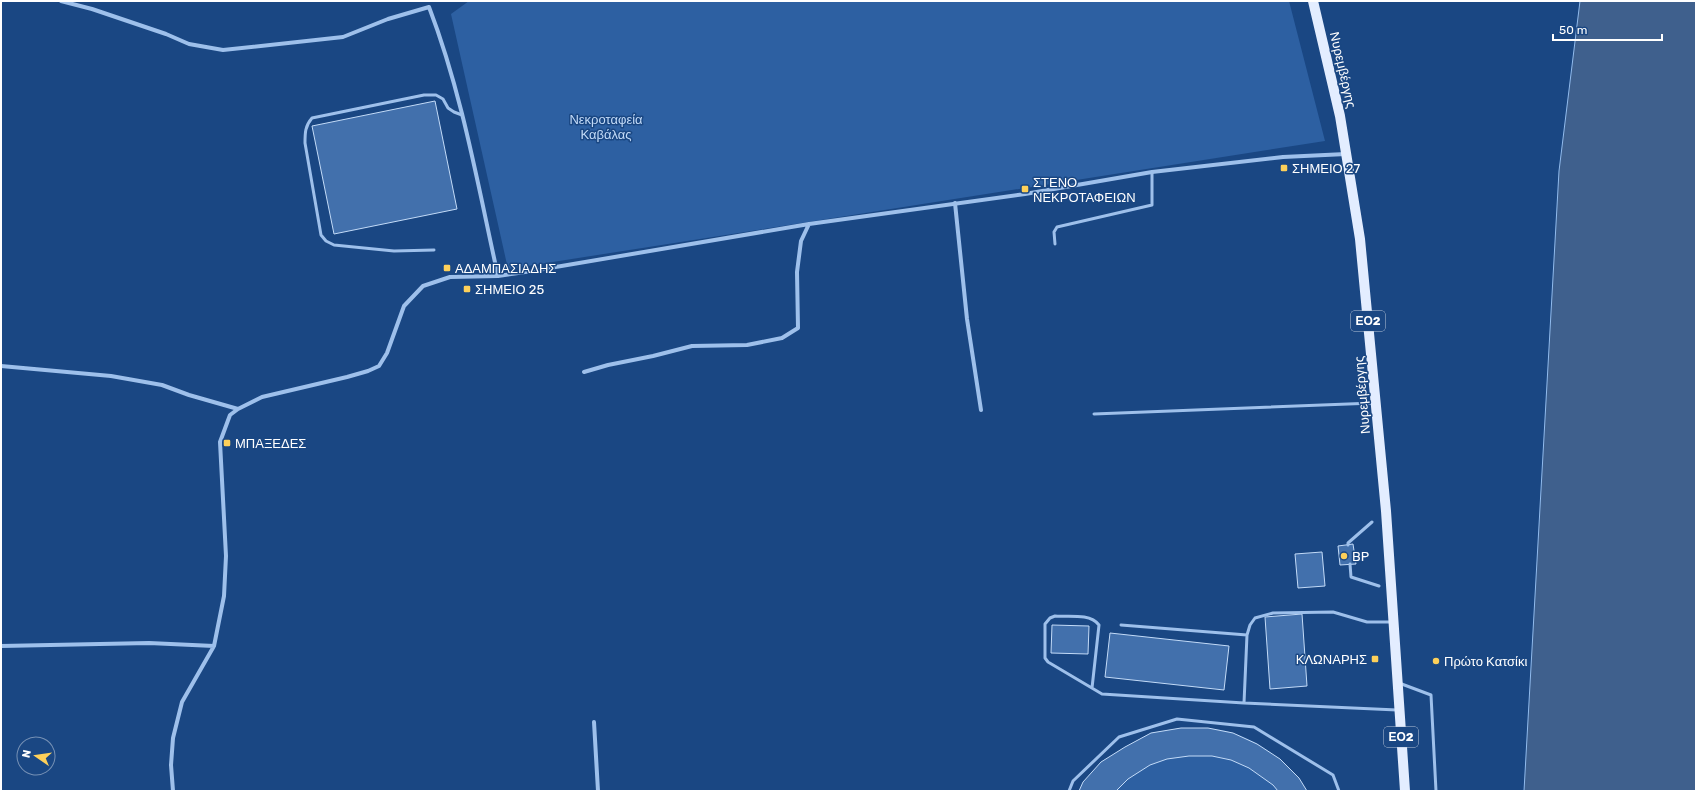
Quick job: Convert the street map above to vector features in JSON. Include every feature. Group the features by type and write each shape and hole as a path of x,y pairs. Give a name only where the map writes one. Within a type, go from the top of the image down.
{"main road":[{"name":"Νυρεμβέργης","path":"1313,1 1348,154 1360,239 1386,511 1405,791"}],"street":[{"path":"61,1 92,9 166,34 189,44 223,50 343,37 388,19 429,7 440,35 462,115 498,276"},
{"path":"173,791 170,765 173,738 182,702 214,646 224,596 226,556 220,442 230,415 238,409 262,397 347,377 379,366 387,353 404,306 423,286 450,277 498,276 532,271 809,224 1025,194 1152,172 1283,157 1348,154"},
{"path":"955,203 967,319 982,410"},
{"path":"584,372 692,346 747,345 782,338 798,328 798,272 801,241 809,224"},
{"path":"1,366 62,370 118,377 162,385 189,395 238,409"},
{"path":"1,646 149,643 214,646"},
{"path":"594,722 598,791"}],"lane":[{"path":"434,250 394,250 334,245 326,241 321,235 305,144 305,132 308,123 312,118 424,95 436,95 443,99 448,108 462,115"},
{"path":"1055,244 1054,232 1057,227 1152,205 1152,172"},
{"path":"1094,414 1376,403"},
{"path":"1348,545 1348,543 1372,522"},
{"path":"1350,564 1351,577 1379,586"},
{"path":"1244,703 1247,635 1250,625 1255,618 1273,613 1333,612 1367,622 1393,622"},
{"path":"1092,688 1099,625 1095,620 1090,618 1055,616 1050,618 1045,624 1045,658 1048,662 1102,694 1244,703 1399,710"},
{"path":"1121,625 1247,635"},
{"path":"1397,683 1431,695 1436,791"},
{"path":"1070,791 1073,781 1119,737 1177,718 1254,727 1333,774 1339,791"}],"green space":[{"name":"Νεκροταφεία Καβάλας","path":"469,1 1289,1 1325,141 508,269 451,14"},
{"path":"1181,728 1207,728 1220,730 1233,733 1255,742 1284,763 1307,791 1079,791 1101,762 1125,747 1151,733"}],"shaded area":[{"path":"1580,1 1696,1 1696,791 1524,791 1559,171"}],"building":[{"path":"435,101 457,209 334,234 312,126"},
{"path":"1353,544 1356,564 1340,565 1338,546"},
{"path":"1322,552 1325,586 1298,588 1295,554"},
{"path":"1302,614 1307,686 1270,689 1265,617"},
{"path":"1052,625 1089,626 1088,654 1051,653"},
{"path":"1110,633 1229,646 1224,690 1105,677"},
{"path":"1181,728 1208,728 1233,733 1257,744 1280,759 1299,778 1307,791 1278,791 1273,785 1249,768 1231,760 1212,756 1189,756 1167,759 1150,765 1128,779 1116,791 1079,791 1083,782 1101,762 1125,747 1151,733"}],"place":[{"name":"ΣΗΜΕΙΟ 27","path":"1284,168"},
{"name":"ΣΤΕΝΟ ΝΕΚΡΟΤΑΦΕΙΩΝ","path":"1025,189"},
{"name":"ΑΔΑΜΠΑΣΙΑΔΗΣ","path":"447,268"},
{"name":"ΣΗΜΕΙΟ 25","path":"467,289"},
{"name":"ΜΠΑΞΕΔΕΣ","path":"227,443"},
{"name":"BP","path":"1344,556"},
{"name":"ΚΛΩΝΑΡΗΣ","path":"1375,659"},
{"name":"Πρώτο Κατσίκι","path":"1436,661"}]}
